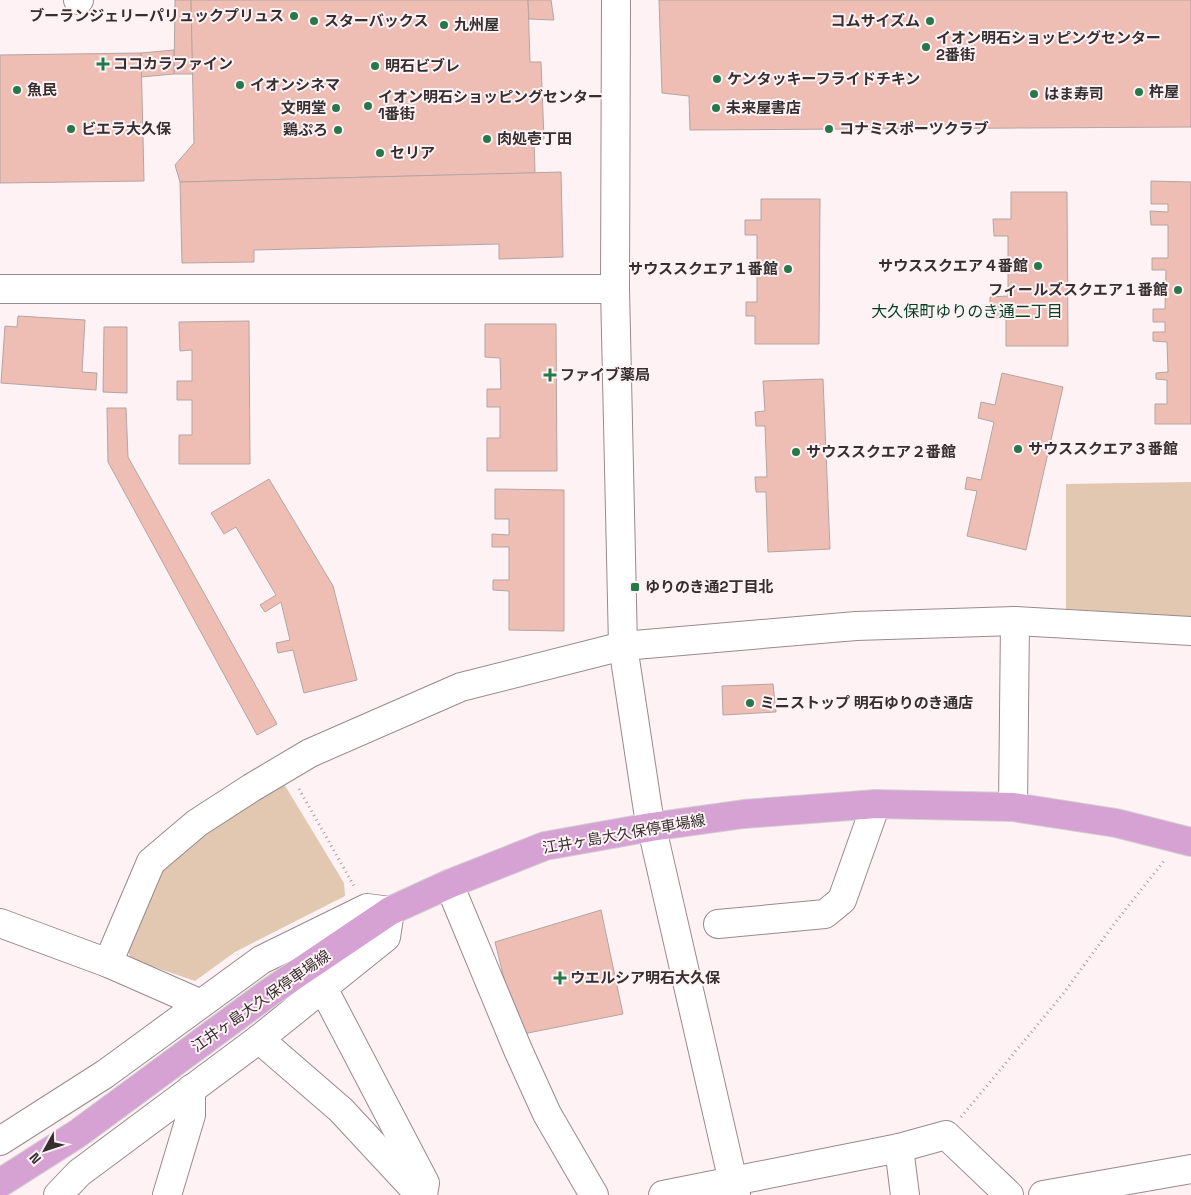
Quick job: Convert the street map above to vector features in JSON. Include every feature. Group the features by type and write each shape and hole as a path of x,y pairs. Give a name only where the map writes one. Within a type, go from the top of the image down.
{"main road":[{"name":"江井ヶ島大久保停車場線","path":"0,1183 77,1134 378,910 545,846 651,827 744,814 876,804 1013,807 1116,823 1186,841"}],"street":[{"path":"616,0 615,289 623,646 651,827 734,1187"},
{"path":"0,289 615,289"},
{"path":"1013,807 1015,621"},
{"path":"108,963 151,862 198,823 310,753 461,687 623,646 856,626 1015,621 1191,631"},
{"path":"718,924 825,914 842,900 876,804"},
{"path":"449,884 518,1050 547,1114 594,1195"},
{"path":"0,1141 105,1074 199,1003 260,960 378,910 386,937 259,1039 79,1173 58,1195"},
{"path":"0,923 108,963 199,1003"},
{"path":"259,1039 341,1110 421,1195 425,1183 323,988"},
{"path":"167,1195 191,1115 191,1088"},
{"path":"663,1195 734,1187 899,1148 946,1134 1009,1195"},
{"path":"899,1148 905,1195"},
{"path":"1043,1195 1084,1191 1191,1169"}],"path":[{"path":"286,767 378,910"},
{"path":"946,1134 1064,994 1114,924 1186,841"}],"shaded area":[{"path":"1191,482 1191,617 1066,609 1066,484"},
{"path":"284,784 344,883 345,896 235,952 195,981 131,959 126,946 155,870 223,820"}],"building":[{"path":"175,0 191,0 193,74 174,74"},
{"name":"イオン明石ショッピングセンター 1番街","path":"191,0 528,0 530,62 541,62 544,139 534,139 535,173 180,182 175,165 194,143"},
{"path":"528,0 551,0 554,20 529,19"},
{"name":"イオン明石ショッピングセンター 2番街","path":"659,0 1191,0 1191,127 690,130 689,96 662,93"},
{"path":"174,50 174,74 141,77 141,53"},
{"name":"ビエラ大久保","path":"141,53 144,181 0,183 0,55"},
{"path":"561,172 563,257 499,259 499,244 254,250 254,262 182,263 180,182"},
{"name":"フィールズスクエア１番館","path":"1151,181 1191,182 1191,424 1155,424 1155,404 1167,404 1167,380 1156,379 1156,373 1168,372 1167,342 1153,341 1153,332 1165,332 1165,322 1153,322 1153,309 1165,309 1166,270 1152,270 1152,258 1168,258 1168,225 1151,225 1150,211 1168,212 1168,204 1151,204"},
{"name":"サウススクエア４番館","path":"1011,192 1067,192 1068,346 1006,346 1006,318 990,318 990,297 1008,296 1008,236 994,236 993,219 1011,219"},
{"name":"サウススクエア１番館","path":"761,199 820,199 819,344 755,344 755,316 746,316 746,302 757,302 757,235 745,235 745,220 761,220"},
{"path":"18,316 85,320 82,372 97,373 96,390 1,383 5,326 17,327"},
{"path":"249,321 250,464 179,464 179,435 192,435 192,400 177,400 177,381 192,381 192,350 180,351 179,322"},
{"path":"485,324 556,324 557,471 487,471 487,438 500,438 500,407 487,407 487,389 501,389 500,358 485,357"},
{"path":"104,327 127,327 127,393 103,392"},
{"name":"サウススクエア３番館","path":"1002,373 1063,387 1026,550 967,536 977,491 965,489 967,477 981,480 994,422 978,418 981,402 995,405"},
{"name":"サウススクエア２番館","path":"823,379 830,549 768,552 766,492 756,492 755,477 767,477 765,426 756,426 755,412 765,411 763,381"},
{"path":"107,408 126,408 128,457 277,724 257,735 108,462"},
{"path":"269,479 333,586 357,680 304,693 293,650 278,653 276,643 290,640 281,602 265,612 260,605 276,595 236,527 224,534 211,513"},
{"path":"495,489 564,490 564,631 509,630 509,591 493,590 493,580 509,580 509,547 492,547 492,534 509,535 509,519 495,519"},
{"path":"773,684 776,712 723,715 722,686"},
{"name":"ウエルシア明石大久保","path":"601,910 623,1014 518,1035 495,942"}],"place":[{"name":"ブーランジェリーパリュックプリュス","path":"294,16"},
{"name":"スターバックス","path":"314,21"},
{"name":"コムサイズム","path":"930,21"},
{"name":"九州屋","path":"444,25"},
{"name":"イオン明石ショッピングセンター 2番街","path":"926,47"},
{"name":"ココカラファイン","path":"103,64"},
{"name":"明石ビブレ","path":"375,66"},
{"name":"ケンタッキーフライドチキン","path":"717,79"},
{"name":"イオンシネマ","path":"240,85"},
{"name":"魚民","path":"17,90"},
{"name":"杵屋","path":"1139,92"},
{"name":"はま寿司","path":"1034,94"},
{"name":"イオン明石ショッピングセンター 1番街","path":"368,106"},
{"name":"文明堂","path":"336,108"},
{"name":"未来屋書店","path":"716,108"},
{"name":"ビエラ大久保","path":"71,129"},
{"name":"コナミスポーツクラブ","path":"829,129"},
{"name":"鶏ぷろ","path":"338,130"},
{"name":"肉処壱丁田","path":"487,139"},
{"name":"セリア","path":"380,153"},
{"name":"サウススクエア４番館","path":"1038,266"},
{"name":"サウススクエア１番館","path":"788,269"},
{"name":"フィールズスクエア１番館","path":"1178,290"},
{"name":"ファイブ薬局","path":"550,375"},
{"name":"サウススクエア３番館","path":"1018,449"},
{"name":"サウススクエア２番館","path":"796,452"},
{"name":"ゆりのき通2丁目北","path":"635,587"},
{"name":"ミニストップ 明石ゆりのき通店","path":"750,703"},
{"name":"ウエルシア明石大久保","path":"560,978"}],"district":[{"name":"大久保町ゆりのき通二丁目","path":"967,311"}]}
